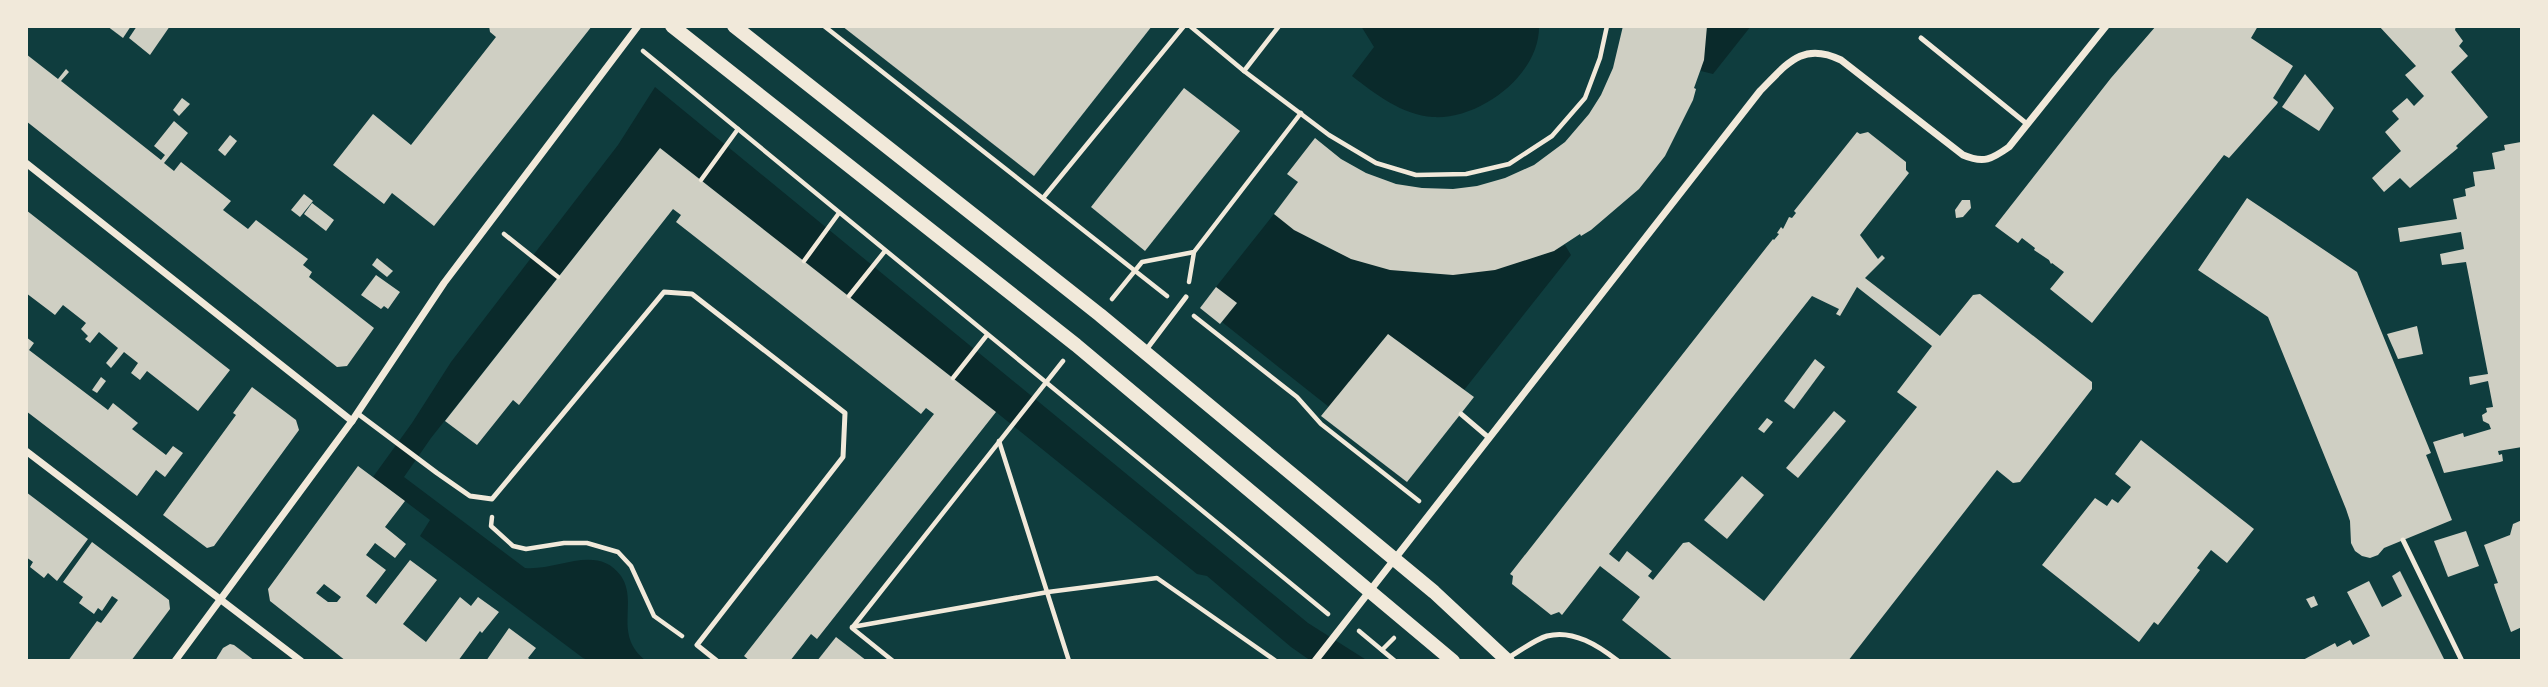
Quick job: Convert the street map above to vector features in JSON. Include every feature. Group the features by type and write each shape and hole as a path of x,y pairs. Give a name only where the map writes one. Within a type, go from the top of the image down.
{"main road":[{"path":"672,26 1076,345 1453,661"},
{"path":"734,26 1144,352 1434,592 1507,660"}],"street":[{"path":"175,661 358,413 444,283 638,26"},
{"path":"1315,661 1760,91 1786,65 1804,53 1826,52 1842,60 1963,155 1975,160 1993,158 2009,147 2106,26"},
{"path":"26,163 352,421"},
{"path":"26,451 301,661"}],"lane":[{"path":"1921,38 2027,124"},
{"path":"358,413 470,496 492,499 664,292 692,293 845,413 843,457 697,645 717,661"},
{"path":"1144,352 1186,297"},
{"path":"1461,414 1488,437"},
{"path":"2403,540 2462,661"},
{"path":"1507,660 1547,636 1571,636 1599,646 1618,661"}],"path":[{"path":"824,26 1297,397 1321,424 1431,511"},
{"path":"1043,198 1184,26"},
{"path":"1190,26 1329,135 1376,163 1416,175 1466,174 1509,164 1552,136 1586,98 1600,58 1607,26"},
{"path":"1244,71 1279,26"},
{"path":"628,39 839,213 883,253 1324,613 1346,620 1395,661"},
{"path":"1186,297 1194,252 1301,113"},
{"path":"701,180 738,129"},
{"path":"804,261 839,213"},
{"path":"489,223 558,277"},
{"path":"1142,262 1194,252"},
{"path":"849,296 883,253"},
{"path":"953,378 986,337"},
{"path":"852,628 1042,385"},
{"path":"999,440 1069,661"},
{"path":"492,499 491,526 513,546 526,549 564,543 587,543 618,552 631,566 654,616 697,645"},
{"path":"852,628 1048,592 1157,579 1276,661"},
{"path":"852,628 894,661"}],"water":[{"path":"1361,26 1539,26 1537,44 1529,61 1504,91 1469,111 1433,117 1400,108 1352,76 1374,47"},
{"path":"1707,26 1751,26 1713,74 1701,71"},
{"path":"655,87 1308,623 1368,661 1311,661 1291,647 1207,576 1197,574 660,148 431,438 404,477 525,568 589,560 601,561 611,566 626,586 630,640 646,661 590,661 583,658 420,536 430,520 373,477 451,362 618,145"},
{"path":"1274,214 1302,234 1331,249 1394,269 1459,273 1492,269 1565,245 1571,255 1464,390 1388,334 1329,407 1222,322 1237,303 1216,287"}],"building":[{"path":"107,26 131,26 123,38"},
{"path":"137,26 170,26 150,55 129,38"},
{"path":"489,26 592,26 434,226 392,193 384,204 333,165 373,114 411,145 496,37 490,32"},
{"path":"842,26 1152,26 1034,176"},
{"path":"1623,26 1707,26 1704,60 1694,88 1693,100 1665,156 1639,189 1591,230 1554,251 1495,270 1453,275 1390,270 1351,259 1294,230 1274,214 1298,182 1287,174 1315,138 1341,159 1366,173 1396,184 1422,188 1453,189 1477,186 1505,178 1534,165 1565,142 1589,114 1613,68"},
{"path":"2156,26 2258,26 2251,38 2293,66 2273,98 2277,104 2229,158 2224,155 2092,323 2050,289 2064,272 2022,238 2018,243 1995,226 2111,78"},
{"path":"2379,26 2456,26 2455,30 2463,41 2459,46 2468,56 2451,72 2488,117 2456,146 2458,148 2410,188 2400,178 2384,192 2372,178 2401,151 2385,132 2399,119 2392,111 2407,98 2414,106 2424,96 2405,75 2416,66"},
{"path":"26,54 58,79 66,69 69,72 61,81 161,160 165,155 154,146 174,121 188,133 164,163 174,171 181,162 231,201 223,210 248,229 256,220 308,259 303,265 312,272 309,277 374,328 347,366 337,367 26,121"},
{"path":"2305,74 2334,108 2319,131 2282,107"},
{"path":"1184,88 1240,131 1145,251 1091,207"},
{"path":"182,98 190,104 179,116 173,110"},
{"path":"1857,132 1868,132 1906,162 1906,170 1909,173 1860,235 1878,259 1882,255 1885,258 1865,278 1940,336 1973,295 1980,294 2092,382 2092,389 2020,482 2013,483 1997,470 1848,661 1674,661 1622,620 1640,597 1600,566 1562,615 1559,612 1551,615 1512,584 1513,576 1510,574 1779,234 1777,233 1781,227 1783,229 1789,217 1792,218 1796,213 1794,211","holes":["1857,287 1932,346 1897,392 1917,407 1764,601 1689,542 1683,543 1653,580 1648,576 1652,571 1627,551 1619,562 1609,554 1812,296 1839,309 1836,314 1840,316"]},
{"path":"230,135 237,141 225,156 218,150"},
{"path":"2521,142 2522,447 2498,451 2499,455 2502,454 2503,461 2500,462 2444,473 2433,442 2463,433 2464,437 2491,429 2489,424 2483,421 2482,415 2487,412 2486,408 2493,407 2488,381 2470,385 2469,377 2488,374 2466,262 2442,265 2440,254 2464,249 2461,232 2400,242 2398,228 2457,219 2453,199 2466,196 2465,189 2475,186 2473,172 2495,169 2492,153 2505,150 2504,145"},
{"path":"660,148 996,412 817,639 811,634 790,661 750,661 744,656 934,414 926,408 921,414 676,222 681,215 673,209 519,405 513,400 477,445 445,421"},
{"path":"304,194 313,201 300,217 291,210"},
{"path":"2247,198 2357,272 2431,453 2426,455 2452,520 2384,548 2378,555 2370,558 2355,551 2351,543 2350,521 2346,509 2268,317 2198,270"},
{"path":"1962,200 1970,200 1971,208 1963,217 1956,218 1955,210"},
{"path":"312,203 334,220 326,231 304,214"},
{"path":"26,210 230,370 198,411 147,371 140,380 131,373 138,363 124,352 111,368 106,363 118,348 99,332 90,343 85,339 88,336 81,329 86,323 63,305 55,315 26,293"},
{"path":"377,258 393,271 387,277 372,265"},
{"path":"376,275 400,292 388,309 384,306 381,309 361,295"},
{"path":"1216,287 1237,303 1220,324 1200,308"},
{"path":"2417,326 2423,354 2398,359 2387,334"},
{"path":"1388,334 1474,397 1407,482 1321,416"},
{"path":"26,337 34,343 29,350 108,410 113,403 138,423 132,429 166,455 173,446 183,453 165,477 156,470 137,496 26,411"},
{"path":"1815,359 1825,367 1794,409 1784,401"},
{"path":"101,377 106,381 97,393 92,390"},
{"path":"252,387 296,420 299,430 214,546 207,548 163,515 236,415 233,413"},
{"path":"1834,411 1846,421 1798,478 1786,468"},
{"path":"1767,418 1773,422 1764,433 1758,429"},
{"path":"2141,440 2254,529 2227,563 2211,550 2197,568 2200,570 2158,625 2154,622 2139,642 2042,565 2095,498 2107,506 2112,499 2118,503 2131,487 2115,474"},
{"path":"358,466 405,501 385,527 406,544 395,558 375,543 366,555 386,570 366,596 376,604 410,560 437,580 403,624 426,642 460,597 471,606 478,597 499,612 482,633 480,631 458,661 346,661 270,601 268,589","holes":["324,584 341,597 337,602 328,602 316,593"]},
{"path":"1742,476 1764,495 1727,539 1704,520"},
{"path":"26,492 88,539 57,581 48,573 44,578 30,567 33,562 26,557"},
{"path":"2522,520 2522,627 2511,632 2495,588 2494,584 2498,583 2484,545 2510,535 2513,524"},
{"path":"2466,531 2479,566 2448,577 2434,541"},
{"path":"92,542 169,600 170,609 131,661 68,661 97,621 101,623 118,600 112,596 102,611 98,608 94,614 79,603 83,597 63,582"},
{"path":"2400,571 2445,661 2301,661 2335,643 2337,647 2350,640 2353,645 2370,636 2347,592 2369,581 2382,607 2402,596 2392,576"},
{"path":"2314,596 2318,605 2311,608 2306,599"},
{"path":"509,628 536,648 528,658 532,661 486,661"},
{"path":"836,637 867,661 817,661"},
{"path":"230,644 255,661 215,661 223,648"}]}
